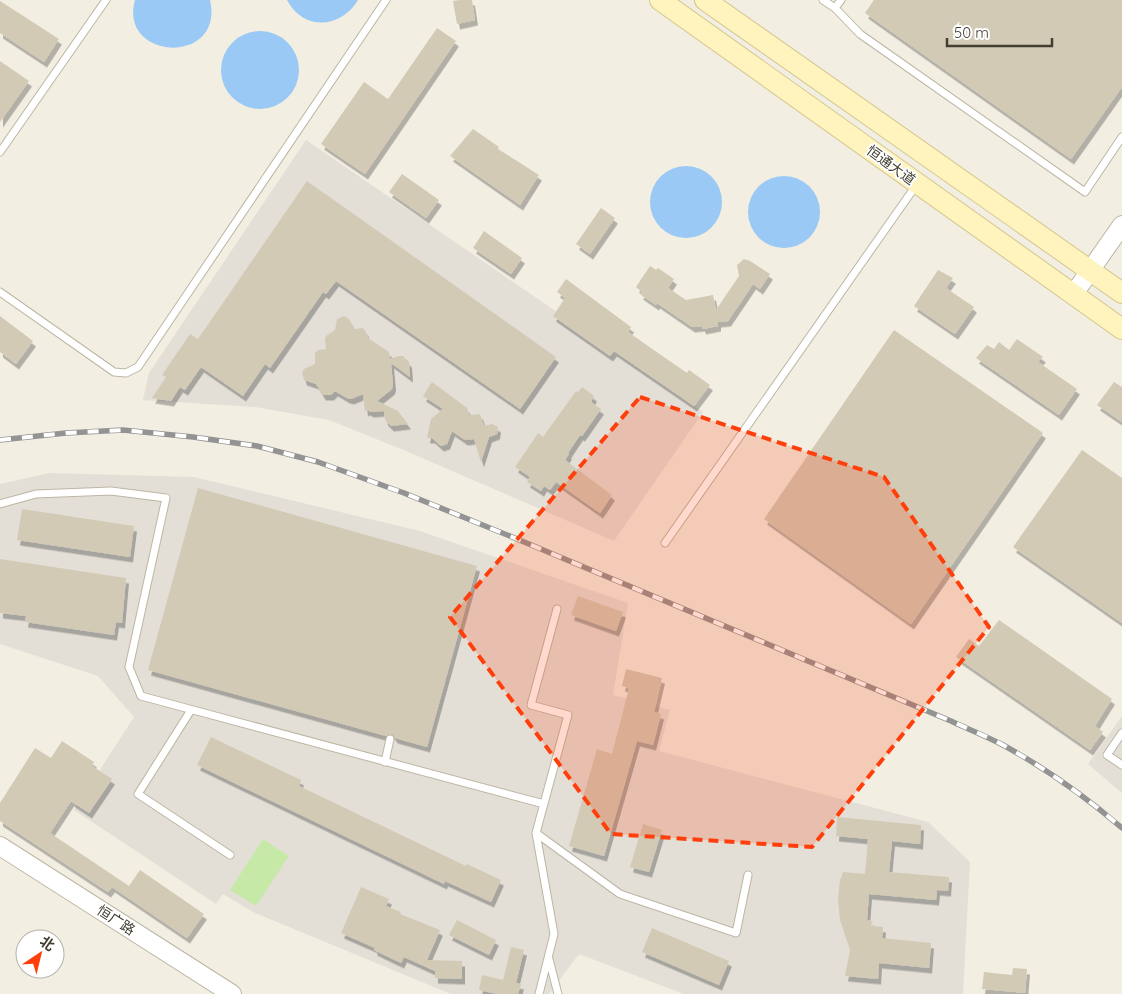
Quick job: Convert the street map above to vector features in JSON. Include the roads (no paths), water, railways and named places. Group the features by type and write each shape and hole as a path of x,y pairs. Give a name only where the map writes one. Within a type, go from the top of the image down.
{"main road":[{"name":"恒通大道","path":"660,0 1122,329"},
{"name":"恒通大道","path":"705,0 1122,293"}],"street":[{"path":"1073,295 1122,224"},
{"name":"恒广路","path":"0,847 210,994"},
{"name":"恒广路","path":"0,847 232,994"}],"lane":[{"path":"0,152 106,0"},
{"path":"0,292 114,372 126,373 138,367 386,0"},
{"path":"823,0 835,8 860,34 1084,192 1122,137"},
{"path":"835,8 840,0"},
{"path":"665,543 918,184"},
{"path":"0,504 36,494 111,491 166,498 128,667 141,696 544,804"},
{"path":"539,994 554,934 536,833 568,715 531,705 556,609"},
{"path":"191,710 138,794 230,855"},
{"path":"1122,733 1107,755 1122,765"},
{"path":"385,762 390,739"},
{"path":"536,833 620,894 736,933 748,875"},
{"path":"548,956 558,994"}],"water":[{"path":"135,0 210,0 210,21 202,36 188,45 172,48 155,44 142,35 134,20"},
{"path":"287,0 358,0 351,10 342,17 322,22 302,17"},
{"path":"260,31 275,34 292,48 296,55 299,70 296,85 282,102 275,106 260,109 245,106 228,92 224,85 221,70 224,55 238,38 245,34"},
{"path":"693,166 712,176 720,188 722,202 720,216 712,228 700,236 679,238 660,228 652,216 650,195 660,176 672,168"},
{"path":"791,176 810,186 818,198 820,212 818,226 810,238 798,246 777,248 758,238 750,226 748,205 758,186 770,178"}],"railway":[{"path":"0,440 66,433 123,430 257,446 318,462 404,493 517,539 984,736 1050,773 1080,794 1122,828"}]}
